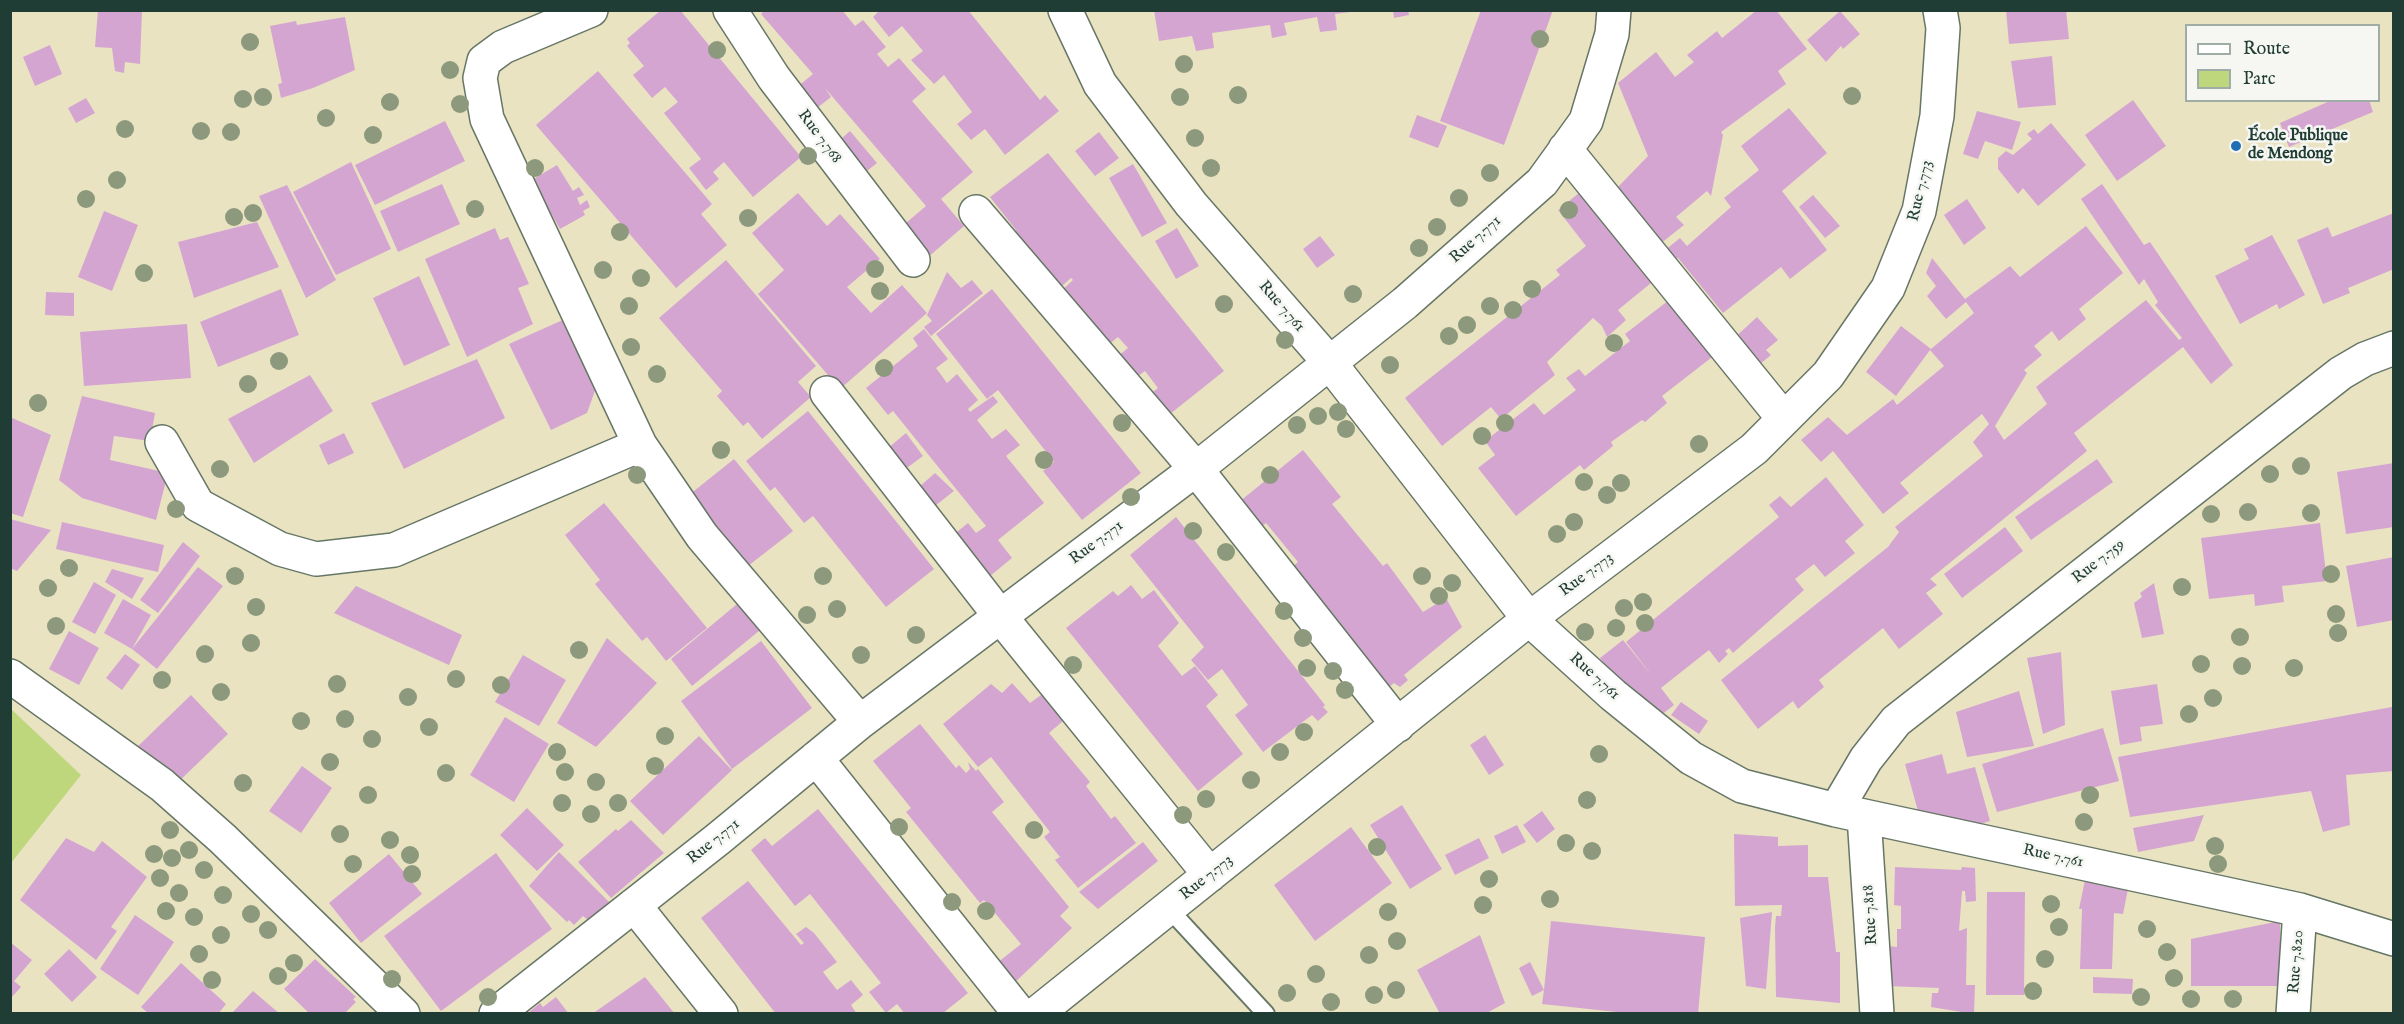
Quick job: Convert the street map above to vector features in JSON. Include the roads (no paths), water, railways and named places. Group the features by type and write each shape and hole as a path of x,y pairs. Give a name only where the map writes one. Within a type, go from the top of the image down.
{"street":[{"path":"591,10 503,47 484,61 480,78 487,119 640,445 702,536 860,722"},
{"name":"Rue 7.768","path":"730,10 774,78 913,260"},
{"name":"Rue 7.761","path":"1065,10 1100,84 1191,204 1329,362 1529,619 1613,695 1691,758 1742,786 1850,813 2300,910 2394,939"},
{"name":"Rue 7.771","path":"496,1014 860,722 1196,469 1405,303 1542,182 1586,121 1612,34 1614,10"},
{"name":"Rue 7.773","path":"1036,1014 1529,619 1754,449 1828,375 1888,288 1919,211 1937,116 1942,28 1940,10"},
{"path":"1565,149 1784,419"},
{"path":"976,212 1196,469 1398,725"},
{"name":"Rue 7.759","path":"1850,813 1866,759 1896,721 2341,373 2366,359 2394,348"},
{"path":"826,393 1000,616 1210,874"},
{"path":"162,442 198,505 280,549 316,559 394,550 640,445"},
{"path":"10,676 162,785 223,839 403,1014"},
{"path":"816,758 1020,1014"},
{"name":"Rue 7.818","path":"1850,813 1877,1014"},
{"path":"634,905 721,1014"},
{"name":"Rue 7.820","path":"2293,1014 2300,910"}],"lane":[{"path":"1169,909 1266,1014"}],"place":[{"name":"École Publique de Mendong","path":"2236,146"}]}
